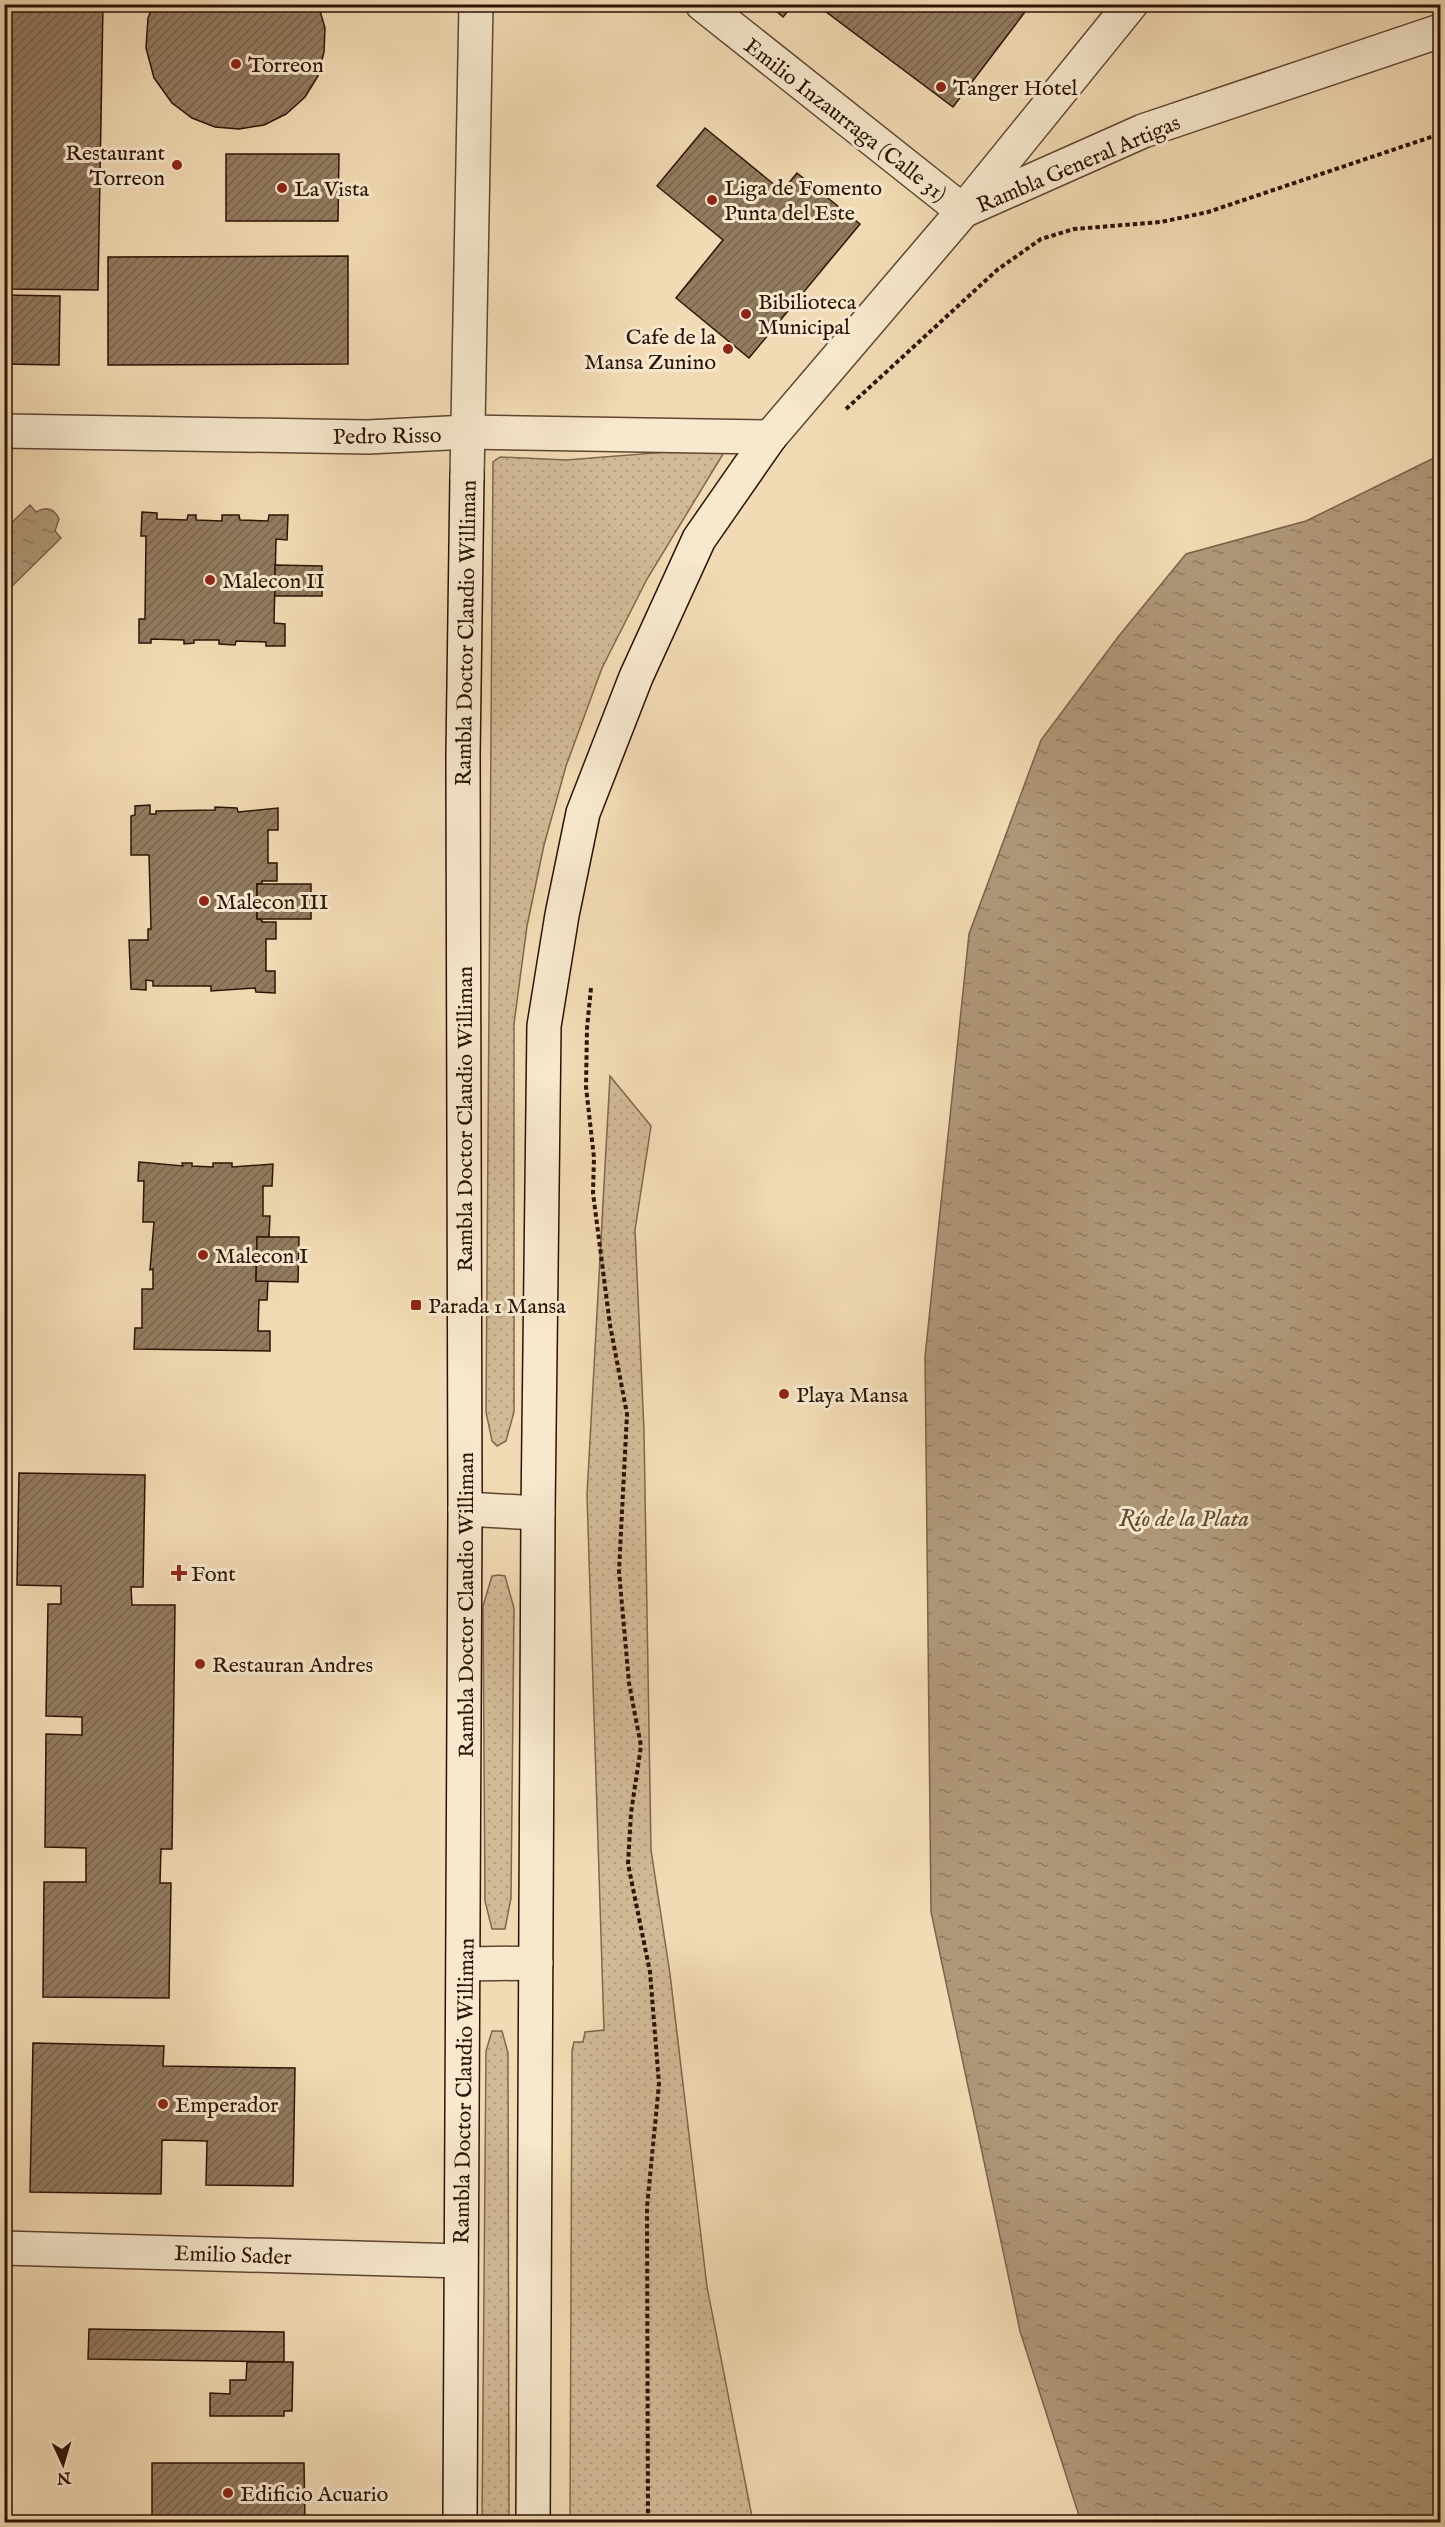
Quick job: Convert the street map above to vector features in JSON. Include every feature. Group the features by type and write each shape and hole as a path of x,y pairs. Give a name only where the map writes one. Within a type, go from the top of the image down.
{"main road":[{"name":"Rambla Doctor Claudio Williman","path":"460,2523 465,1509 463,756 476,4"},
{"name":"Emilio Inzaurraga (Calle 31)","path":"702,4 963,211"},
{"path":"963,211 1131,4"},
{"name":"Rambla General Artigas","path":"770,437 963,211 1143,131 1440,31"},
{"name":"Pedro Risso","path":"4,431 368,437 468,432 770,437"},
{"path":"533,2523 538,1513 544,1026 562,915 583,813 636,677 699,539 770,437"},
{"path":"465,1509 538,1513"},
{"path":"464,1964 536,1963"},
{"name":"Emilio Sader","path":"4,2248 461,2261"}],"path":[{"path":"839,416 997,270 1041,239 1074,229 1161,222 1208,213 1440,134"},
{"path":"592,980 587,1028 586,1087 594,1158 593,1193 610,1325 627,1414 619,1571 629,1683 641,1746 631,1813 628,1864 650,1972 659,2084 647,2207 648,2523"}],"shaded area":[{"path":"718,448 723,454 647,579 602,668 566,766 544,845 527,926 514,1024 514,1412 506,1441 497,1446 492,1441 486,1412 493,462 500,457 566,460"},
{"path":"610,1076 651,1126 635,1230 644,1431 651,1850 670,1974 707,2287 753,2522 570,2522 572,2051 574,2042 583,2042 585,2032 604,2030 587,1495"},
{"path":"492,1576 505,1576 514,1608 511,1898 505,1929 492,1929 485,1901 483,1606"},
{"path":"492,2031 502,2031 508,2053 509,2522 482,2522 486,2051"}],"water":[{"name":"Río de la Plata","path":"1440,455 1440,2522 1081,2522 1020,2331 931,1912 925,1357 969,934 1041,740 1118,637 1186,554 1306,521"},
{"path":"30,505 36,512 47,509 55,512 59,519 55,531 61,538 5,593 5,529"}],"building":[{"path":"4,4 103,4 98,290 4,289"},
{"name":"Torreon","path":"154,4 318,4 325,28 324,52 318,76 305,97 286,114 264,125 239,129 215,127 192,118 172,103 154,78 146,48 148,18"},
{"path":"768,4 794,4 783,17"},
{"path":"830,4 1031,4 953,107 825,11"},
{"path":"705,128 782,191 797,173 860,224 749,358 676,298 723,240 657,186"},
{"name":"La Vista","path":"226,154 339,154 338,221 226,221"},
{"path":"348,256 348,364 108,365 108,257"},
{"path":"4,295 60,296 59,365 4,364"},
{"name":"Malecon II","path":"142,512 157,513 157,519 187,520 188,515 196,515 196,520 222,521 222,515 239,515 240,520 268,521 269,515 288,515 287,540 276,539 274,623 285,624 285,646 266,646 266,642 236,641 235,645 219,644 219,640 194,640 194,643 184,644 184,640 151,639 151,643 139,643 139,619 145,619 146,536 141,536"},
{"path":"275,565 322,566 322,596 275,596"},
{"name":"Malecon III","path":"150,805 150,814 156,814 156,811 215,810 215,807 237,808 238,812 278,808 278,830 268,830 268,863 277,863 277,881 262,881 262,884 257,884 257,919 262,922 276,922 276,939 266,939 266,971 275,971 275,993 256,992 255,988 211,991 211,986 153,986 153,981 146,980 146,990 131,989 129,940 148,940 148,929 151,929 149,855 131,855 131,816 135,815 135,806"},
{"path":"257,884 311,884 311,919 257,919"},
{"name":"Malecon I","path":"139,1162 183,1166 182,1163 192,1163 192,1166 213,1167 213,1163 232,1163 232,1167 273,1164 272,1186 263,1186 263,1216 270,1216 269,1237 257,1237 256,1281 268,1281 267,1300 259,1300 258,1331 270,1331 270,1351 134,1349 135,1328 142,1328 142,1289 153,1289 153,1269 150,1270 154,1222 143,1222 144,1181 138,1181"},
{"path":"257,1237 299,1237 298,1282 256,1281"},
{"path":"19,1473 145,1475 143,1587 131,1587 132,1605 175,1605 172,1849 161,1849 160,1883 171,1883 169,1998 43,1997 44,1882 86,1882 86,1848 45,1847 46,1734 82,1735 82,1717 46,1716 48,1604 61,1604 61,1586 17,1585"},
{"name":"Emperador","path":"33,2043 164,2046 163,2066 295,2068 293,2186 206,2185 207,2141 162,2140 161,2194 30,2192"},
{"path":"4,2169 9,2169 9,2187 4,2186"},
{"path":"89,2329 284,2332 284,2362 88,2359"},
{"path":"247,2362 293,2362 292,2411 284,2411 284,2416 210,2416 210,2393 230,2394 230,2380 246,2380"},
{"name":"Edificio Acuario","path":"152,2463 304,2463 305,2522 152,2522"}],"place":[{"name":"Torreon","path":"236,64"},
{"name":"Tanger Hotel","path":"941,87"},
{"name":"Restaurant Torreon","path":"177,165"},
{"name":"La Vista","path":"282,188"},
{"name":"Liga de Fomento Punta del Este","path":"712,200"},
{"name":"Bibilioteca Municipal","path":"746,314"},
{"name":"Cafe de la Mansa Zunino","path":"728,349"},
{"name":"Malecon II","path":"210,580"},
{"name":"Malecon III","path":"204,901"},
{"name":"Malecon I","path":"203,1255"},
{"name":"Parada 1 Mansa","path":"416,1305"},
{"name":"Playa Mansa","path":"784,1394"},
{"name":"Font","path":"179,1573"},
{"name":"Restauran Andres","path":"200,1664"},
{"name":"Emperador","path":"163,2104"},
{"name":"Edificio Acuario","path":"228,2493"}]}
